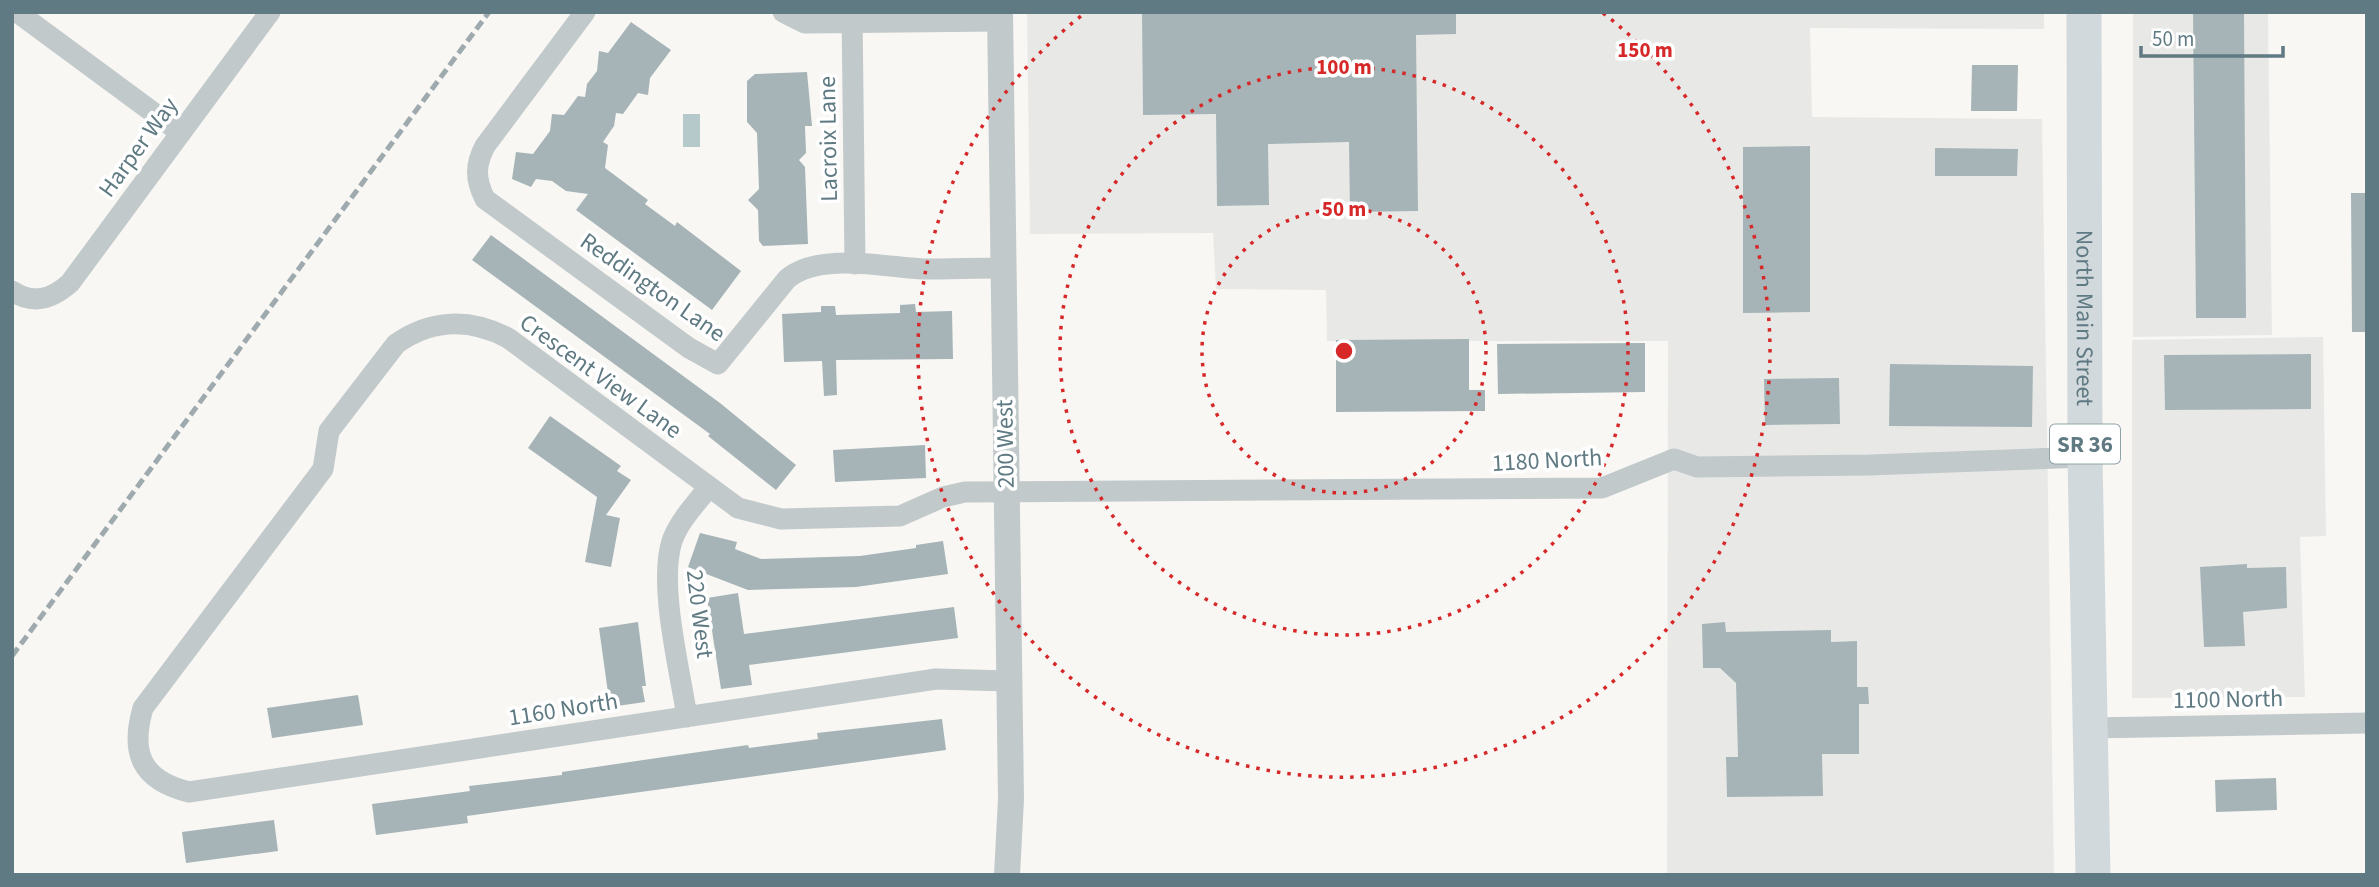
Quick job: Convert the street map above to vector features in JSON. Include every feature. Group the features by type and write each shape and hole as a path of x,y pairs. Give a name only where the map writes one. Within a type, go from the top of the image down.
{"highway":[{"name":"North Main Street","path":"2084,12 2085,457 2093,875"}],"street":[{"path":"17,12 180,133"},
{"name":"Harper Way","path":"12,291 21,297 38,300 57,295 70,283 270,12"},
{"name":"Reddington Lane","path":"585,12 485,146 476,172 485,199 689,348 718,364 787,279 799,270 855,264 1004,268"},
{"path":"783,12 805,23 853,18 1000,16"},
{"name":"200 West","path":"1000,16 1011,799 1007,875"},
{"name":"Lacroix Lane","path":"853,18 855,264"},
{"name":"Crescent View Lane","path":"139,756 136,731 143,708 323,469 329,431 396,344 409,335 438,324 454,323 495,331 738,508 781,519 900,516 943,497 965,492 1006,493"},
{"name":"1180 North","path":"1006,493 1602,488 1674,459 1697,467 1870,465 2085,457"},
{"name":"220 West","path":"687,717 667,587 667,562 679,525 708,488"},
{"name":"1160 North","path":"139,756 150,774 167,786 189,792 936,679 1009,681"},
{"name":"1100 North","path":"2091,728 2367,723"}],"shaded area":[{"path":"1027,12 2044,12 2044,29 1810,28 1812,117 2042,119 2054,875 1667,875 1668,341 1327,341 1326,290 1216,289 1213,233 1030,234"},
{"path":"2133,12 2268,12 2272,335 2133,337"},
{"path":"683,114 700,114 700,147 683,147"},
{"path":"2323,337 2326,536 2300,537 2305,697 2132,698 2132,340"}],"building":[{"path":"1142,12 1456,12 1456,34 1416,35 1418,211 1350,212 1349,142 1268,144 1269,205 1217,206 1216,114 1143,115"},
{"path":"2193,12 2244,12 2246,318 2196,318"},
{"path":"631,22 671,50 650,78 648,95 638,93 623,114 616,113 614,126 603,142 608,145 605,168 648,200 645,204 675,226 677,222 741,271 712,310 576,210 588,194 566,191 552,181 536,179 531,187 512,179 516,152 533,154 550,131 552,114 564,115 578,96 585,97 587,84 597,71 599,51 608,53"},
{"path":"1972,65 2018,65 2017,111 1971,111"},
{"path":"807,72 812,126 805,126 806,153 799,160 805,167 808,244 763,246 759,241 758,210 748,200 759,189 757,133 747,122 747,81 755,74"},
{"path":"1810,146 1810,312 1743,313 1743,147"},
{"path":"1935,148 2018,149 2017,176 1935,176"},
{"path":"2351,193 2367,193 2367,332 2352,332"},
{"path":"491,235 720,403 796,465 776,490 708,436 710,434 472,260"},
{"path":"915,304 916,312 952,311 953,359 836,360 837,395 824,396 822,361 784,362 782,314 821,312 821,306 835,306 836,315 900,313 900,305"},
{"path":"1469,339 1469,390 1485,390 1485,411 1336,412 1336,340"},
{"path":"1645,343 1645,392 1498,394 1497,344"},
{"path":"2311,354 2311,409 2165,410 2164,355"},
{"path":"1890,364 2033,366 2032,427 1889,426"},
{"path":"1839,378 1840,424 1765,425 1764,379"},
{"path":"550,416 621,466 617,471 631,480 606,515 620,518 611,567 585,562 597,497 528,448"},
{"path":"925,445 926,478 835,482 833,450"},
{"path":"700,533 737,542 735,549 761,559 860,556 943,541 948,574 856,587 748,590 688,567"},
{"path":"2247,564 2247,568 2286,567 2287,608 2243,612 2245,646 2204,647 2200,567"},
{"path":"738,593 744,634 954,607 958,638 749,665 752,685 721,689 707,598"},
{"path":"638,622 646,686 642,686 645,702 610,707 599,628"},
{"path":"1725,622 1726,632 1831,630 1831,642 1857,641 1857,687 1868,687 1869,704 1859,704 1859,754 1822,754 1823,796 1727,797 1726,757 1738,757 1736,683 1720,668 1703,668 1702,624"},
{"path":"358,695 363,725 272,738 267,708"},
{"path":"942,719 946,750 467,816 468,823 376,835 372,804 470,791 469,786 562,775 562,772 657,758 748,745 749,748 818,739 817,733"},
{"path":"2276,778 2277,810 2216,812 2215,780"},
{"path":"274,820 278,851 186,863 182,832"}],"railway":[{"path":"12,656 489,12"}]}
